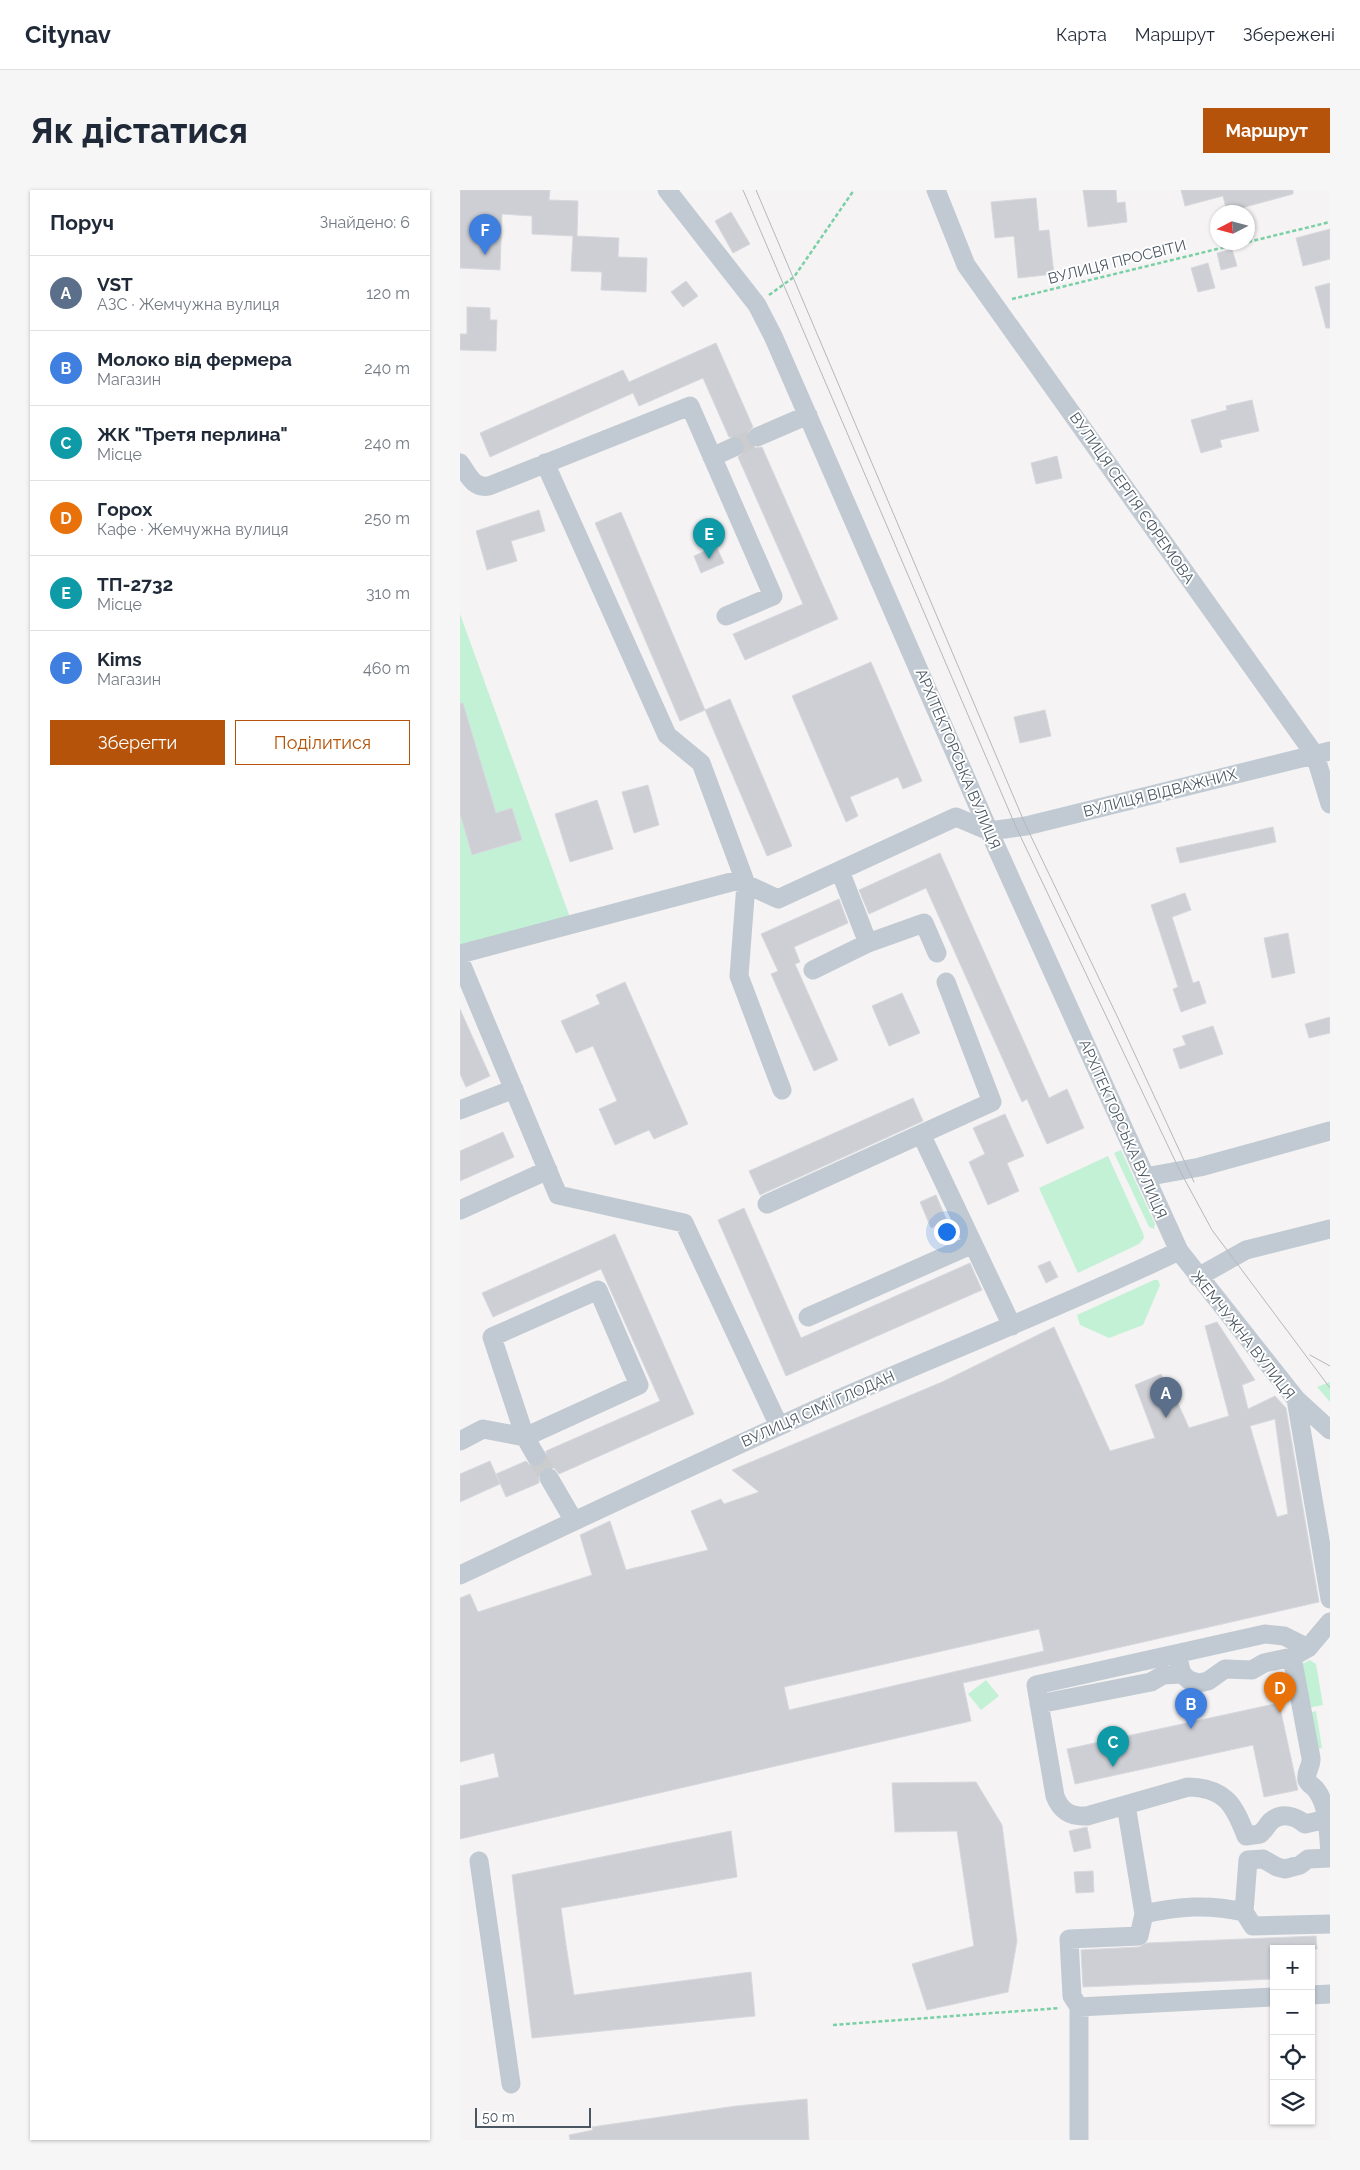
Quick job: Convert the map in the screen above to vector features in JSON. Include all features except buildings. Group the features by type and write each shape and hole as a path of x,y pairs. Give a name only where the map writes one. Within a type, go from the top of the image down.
{"street":[{"name":"АРХІТЕКТОРСЬКА ВУЛИЦЯ","path":"667,190 732,270 757,305 808,415 988,831 1179,1251"},
{"name":"ВУЛИЦЯ СЕРГІЯ ЄФРЕМОВА","path":"936,190 966,265 1322,753 1330,804"},
{"path":"460,463 475,484 482,487 690,406 773,596 726,616"},
{"path":"757,437 808,415"},
{"path":"712,457 734,447"},
{"path":"545,463 666,735 701,764 746,884 739,976 782,1090"},
{"name":"ВУЛИЦЯ ВІДВАЖНИХ","path":"988,831 1026,826 1322,753"},
{"path":"460,954 734,881 746,884 778,900 956,817 988,831"},
{"path":"840,871 868,943"},
{"path":"813,970 868,943 924,924 937,953"},
{"path":"460,961 558,1195 684,1222 779,1426"},
{"path":"767,1204 992,1102 946,982"},
{"path":"460,1110 514,1089"},
{"path":"1145,1177 1200,1167 1330,1130"},
{"path":"921,1134 1012,1326"},
{"path":"460,1210 548,1170"},
{"path":"1198,1277 1246,1250 1330,1229"},
{"path":"808,1318 973,1244"},
{"name":"ВУЛИЦЯ СІМ'Ї ГЛОДАН","path":"460,1575 779,1426 1065,1304 1179,1251"},
{"name":"ЖЕМЧУЖНА ВУЛИЦЯ","path":"1179,1251 1296,1399 1330,1599"},
{"path":"460,1441 483,1429 525,1437 639,1386 598,1290 492,1337 525,1437 536,1456"},
{"path":"1296,1399 1330,1430"},
{"path":"549,1478 574,1521"},
{"path":"1177,1655 1182,1674 1189,1680 1199,1683 1208,1681 1225,1669 1252,1670 1264,1664 1300,1653 1330,1622"},
{"path":"1330,1853 1327,1820 1319,1794 1306,1780 1306,1772 1311,1758 1300,1653 1284,1636 1265,1634 1036,1685 1055,1796 1058,1805 1065,1812 1076,1817 1087,1816 1179,1789 1204,1788 1219,1793 1230,1802 1246,1836 1248,1860 1244,1912 1253,1926 1330,1924"},
{"path":"1039,1704 1151,1682 1163,1675 1182,1674"},
{"path":"1079,2140 1079,2007 1072,1996 1069,1939 1138,1936 1144,1914 1126,1805"},
{"path":"1246,1836 1260,1834 1270,1822 1278,1817 1288,1816 1297,1818 1306,1824 1327,1820"},
{"path":"1248,1860 1264,1859 1284,1869 1300,1865 1308,1859 1330,1858"},
{"path":"479,1861 511,2084"},
{"path":"1144,1914 1173,1908 1200,1906 1222,1907 1244,1912"},
{"path":"1315,1995 1330,1994"},
{"path":"1079,2007 1270,1997"}],"path":[{"path":"757,305 794,276 854,190"},
{"name":"ВУЛИЦЯ ПРОСВІТИ","path":"1255,240 1330,222"},
{"name":"ВУЛИЦЯ ПРОСВІТИ","path":"994,304 1214,250"},
{"path":"834,2025 1079,2007"}],"green space":[{"path":"460,614 572,923 460,947"},
{"path":"1121,1150 1155,1224 1154,1229 1149,1227 1114,1153"},
{"path":"1108,1156 1144,1238 1139,1244 1078,1273 1039,1188"},
{"path":"1154,1280 1158,1280 1160,1285 1143,1325 1109,1338 1080,1325 1077,1315"},
{"path":"1330,1382 1330,1402 1317,1387"},
{"path":"1310,1660 1316,1664 1323,1705 1308,1708 1302,1664"},
{"path":"986,1680 999,1696 981,1710 968,1694"},
{"path":"1316,1711 1322,1748 1315,1749 1309,1713"}],"tunnel":[{"path":"734,447 757,437"},
{"path":"536,1456 549,1478"}],"tram line":[{"path":"743,190 1016,827 1180,1171 1212,1230 1330,1388"},
{"path":"756,190 1026,826 1194,1182"},
{"path":"1310,1355 1330,1366"}],"place":[{"name":"Kims","path":"485,255"},
{"name":"ТП-2732","path":"709,559"},
{"name":"VST","path":"1166,1418"},
{"name":"Горох","path":"1280,1713"},
{"name":"Молоко від фермера","path":"1191,1729"},
{"name":"ЖК \"Третя перлина\"","path":"1113,1767"}]}
